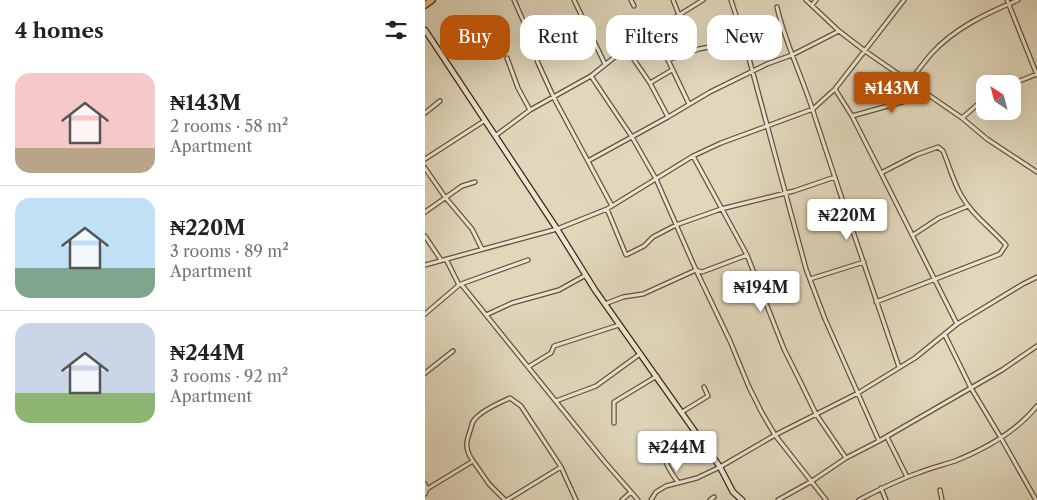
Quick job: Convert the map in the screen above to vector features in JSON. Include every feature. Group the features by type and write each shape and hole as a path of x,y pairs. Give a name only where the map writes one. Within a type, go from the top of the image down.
{"highway":[{"path":"425,5 431,0"}],"street":[{"path":"514,0 526,27 538,63 554,98 612,206"},
{"path":"574,0 605,64"},
{"path":"631,0 634,6"},
{"path":"673,0 679,15"},
{"path":"680,15 703,0"},
{"path":"731,0 736,15"},
{"path":"806,0 839,31 865,51 962,118 987,139 1037,172"},
{"path":"812,5 816,0"},
{"path":"425,265 557,228 607,209 693,156 721,143 813,108 835,89 904,0"},
{"path":"910,81 932,53 952,36 1007,2 1018,0"},
{"path":"1007,2 1037,74 1021,80"},
{"path":"777,7 783,33 813,108 899,367"},
{"path":"425,30 557,228 585,275 720,467 733,492 742,500"},
{"path":"588,161 668,118 711,92 839,31"},
{"path":"689,104 668,60 707,49"},
{"path":"508,60 518,88 530,110"},
{"path":"495,137 530,110 591,76 610,60"},
{"path":"634,60 650,83 668,118"},
{"path":"750,60 785,193 811,279 825,319 838,344 879,441"},
{"path":"650,83 672,70"},
{"path":"591,76 632,137 656,179 696,270 731,341 749,387 775,435 826,500"},
{"path":"835,89 881,172 957,324"},
{"path":"851,116 906,102 927,94"},
{"path":"425,113 440,101"},
{"path":"962,118 976,106"},
{"path":"425,159 484,121"},
{"path":"876,302 1000,254 1005,250 1006,245 974,215 961,195 943,151 938,147 916,155 881,172"},
{"path":"693,156 747,255 784,349 817,414 846,458"},
{"path":"425,168 445,197 472,229 482,249"},
{"path":"607,209 626,255 644,246 653,238 676,225 721,208 785,193 835,177"},
{"path":"425,212 462,186 475,182"},
{"path":"913,235 939,218 968,206"},
{"path":"425,236 444,260 460,285 604,462 638,500"},
{"path":"605,304 623,297 643,294 696,270 702,272 747,255"},
{"path":"425,314 460,285 528,260"},
{"path":"811,279 864,262"},
{"path":"486,315 512,304 559,290 585,275"},
{"path":"651,500 656,492 667,486 697,478 720,467 775,435 858,394 945,335 957,324 1037,277"},
{"path":"528,367 551,353 554,346 619,325"},
{"path":"945,335 971,388 1035,500"},
{"path":"778,500 812,481 846,458 887,437 1002,370 1037,346"},
{"path":"425,373 453,351"},
{"path":"556,402 596,386 640,354"},
{"path":"614,423 614,402 657,376"},
{"path":"682,412 708,396 704,387"},
{"path":"561,467 506,500 489,484 469,455 467,436 472,422 477,416 510,398 521,406 561,467 576,500"},
{"path":"859,500 881,488 956,460 1001,438 1025,420 1037,406"},
{"path":"887,437 907,477"},
{"path":"662,443 667,468 678,482"},
{"path":"425,494 427,489 473,461"},
{"path":"425,484 427,489"},
{"path":"881,488 886,500"},
{"path":"940,490 942,500"},
{"path":"622,500 631,492"},
{"path":"709,500 714,497"}]}
